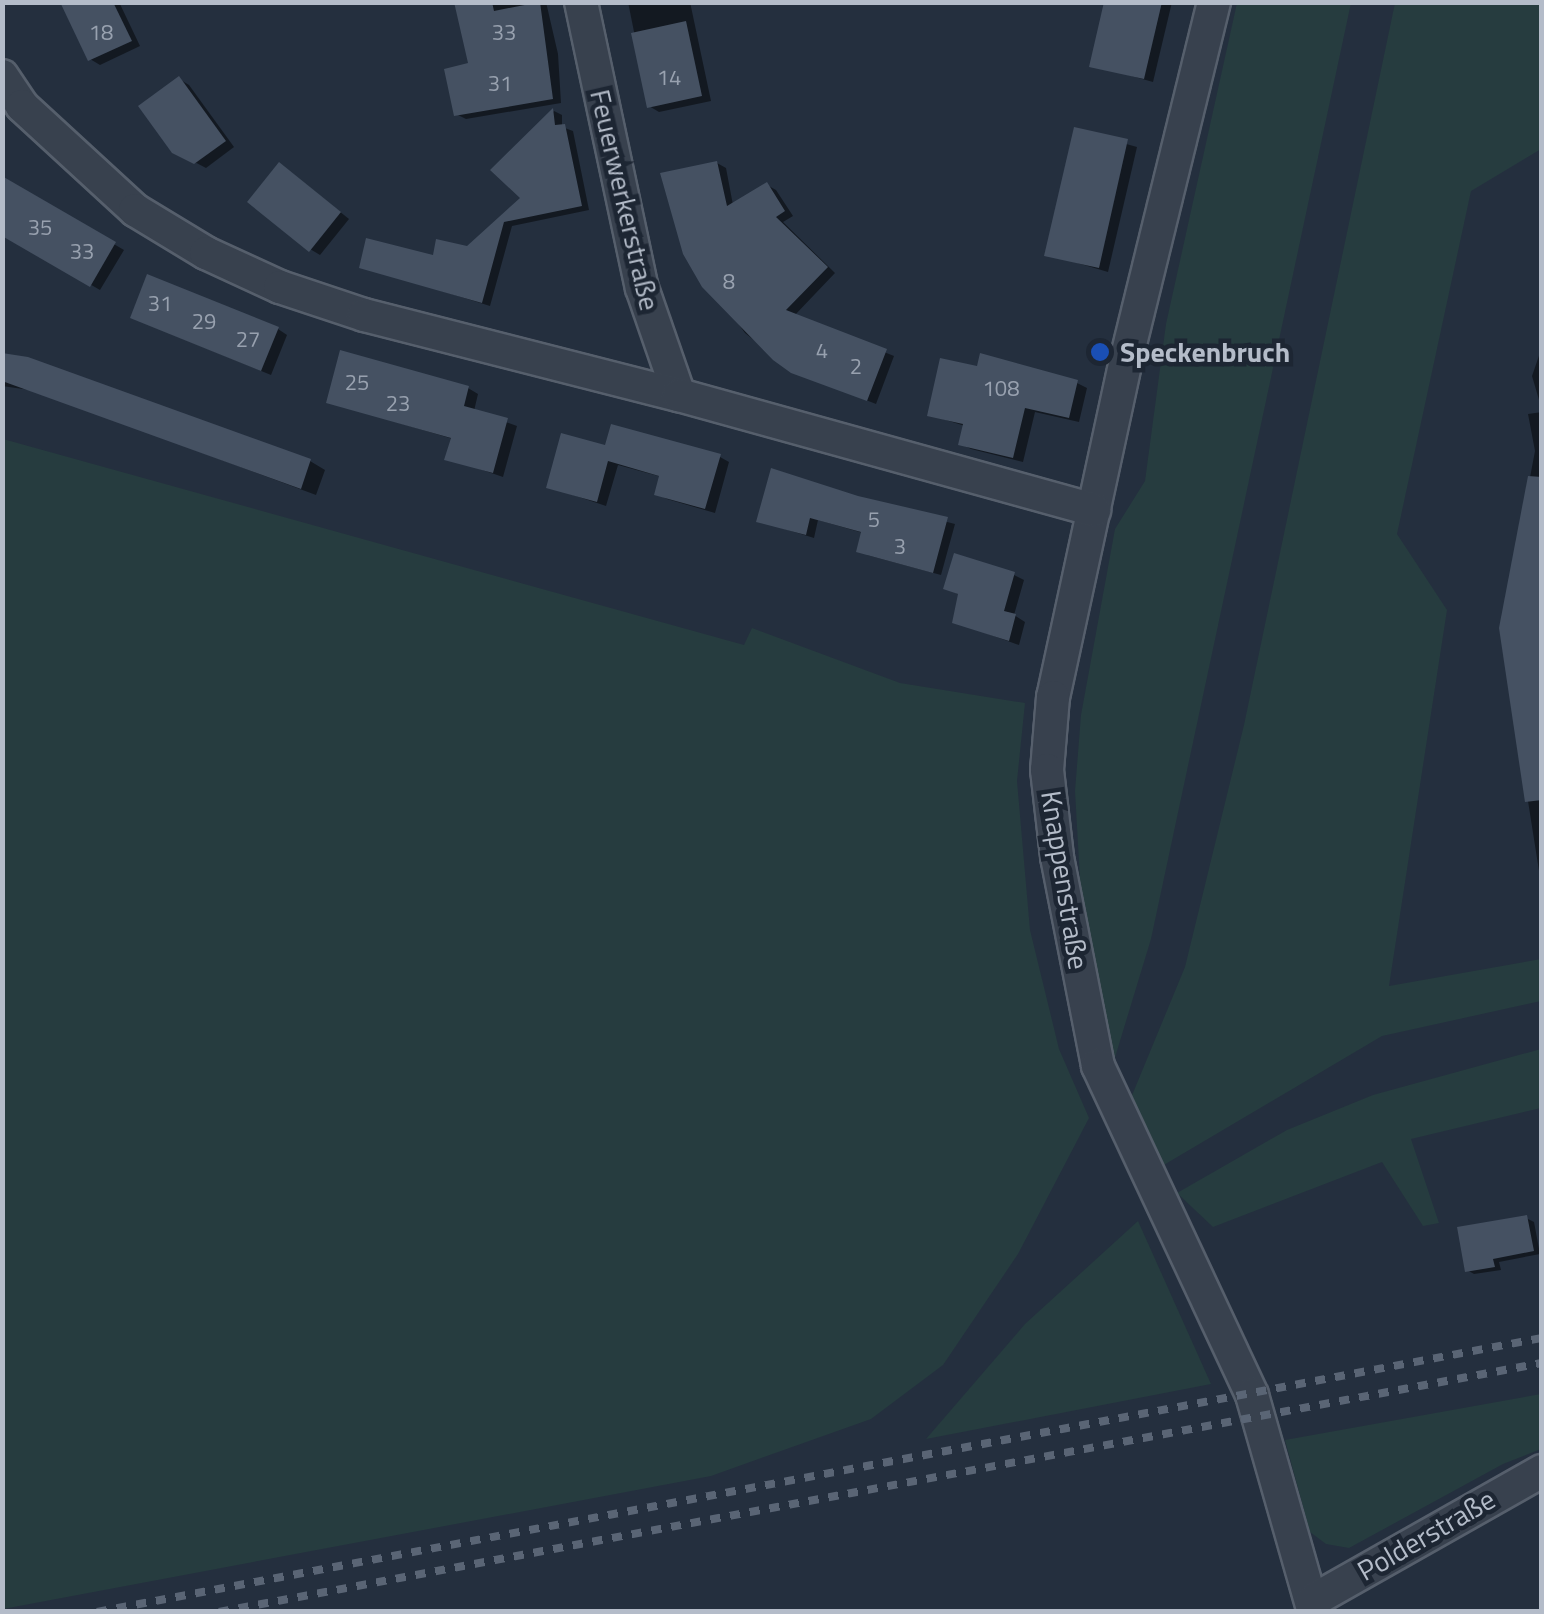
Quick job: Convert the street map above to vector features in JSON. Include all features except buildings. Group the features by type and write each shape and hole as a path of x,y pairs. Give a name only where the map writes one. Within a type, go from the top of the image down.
{"street":[{"name":"Feuerwerkerstraße","path":"581,2 642,288 679,395"},
{"name":"Knappenstraße","path":"1214,2 1094,510 1054,697 1047,770 1056,857 1098,1066 1252,1395 1313,1606"},
{"path":"2,76 22,106 135,210 220,260 280,287 364,315 679,395 1094,510"},
{"name":"Polderstraße","path":"1313,1606 1542,1470"}],"green space":[{"path":"1237,3 1351,3 1151,939 1113,1064 1081,897 1075,791 1081,715 1115,529 1145,481 1166,324"},
{"path":"1395,3 1541,3 1541,149 1471,191 1397,534 1447,610 1389,986 1541,959 1541,1001 1382,1036 1162,1166 1128,1105 1185,967 1244,725"},
{"path":"3,439 744,645 752,628 900,683 1025,703 1017,781 1030,930 1059,1049 1089,1118 1018,1254 943,1365 871,1419 711,1476 3,1609"},
{"path":"1541,1049 1541,1108 1411,1139 1439,1223 1423,1226 1382,1162 1213,1227 1177,1193 1287,1130 1373,1095"},
{"path":"1138,1221 1211,1384 926,1439 1025,1324"},
{"path":"1541,1394 1541,1449 1503,1464 1349,1548 1326,1544 1310,1532 1285,1440"}],"railway":[{"path":"97,1612 1542,1338"},
{"path":"219,1612 1542,1363"}],"place":[{"name":"Speckenbruch","path":"1100,352"}]}
